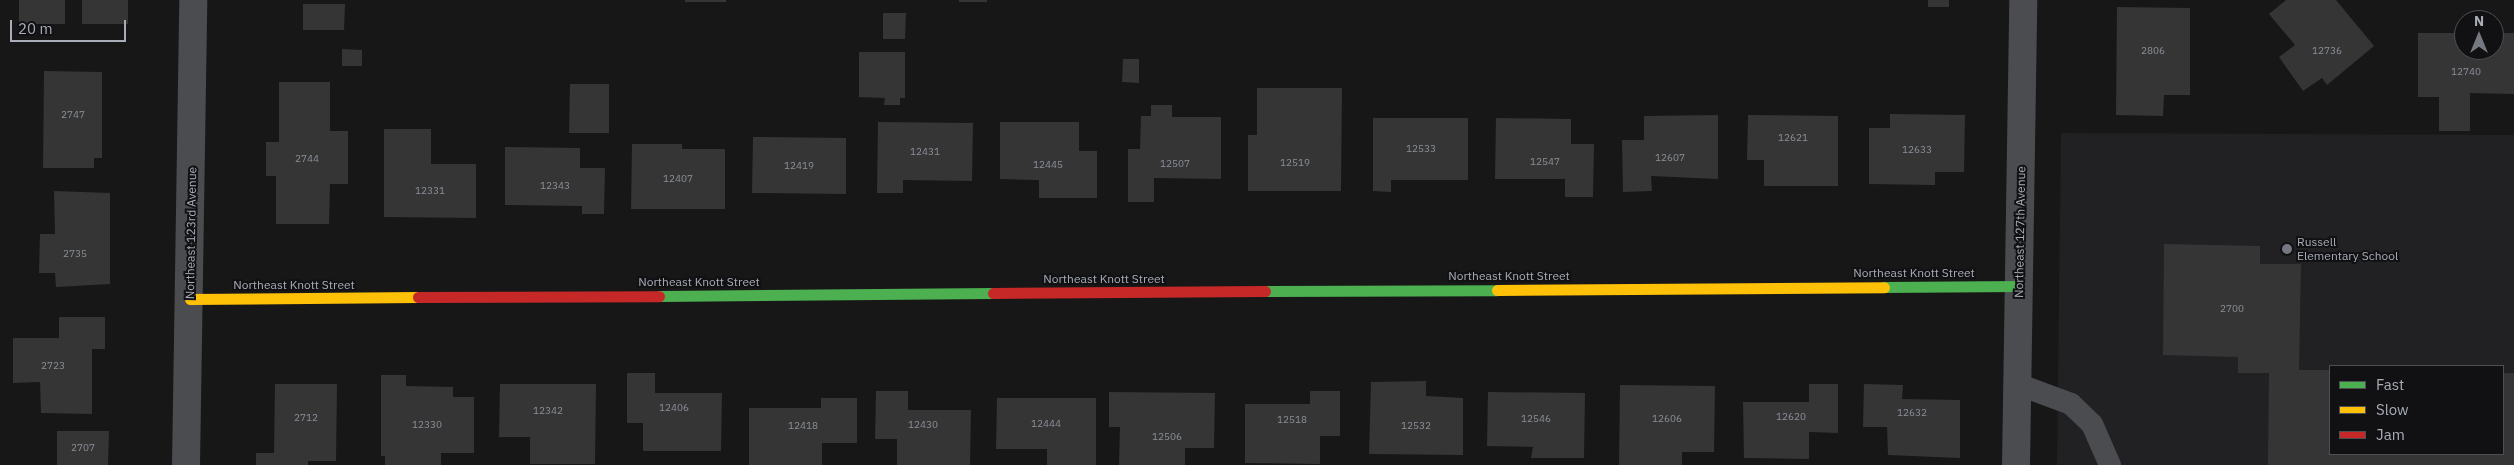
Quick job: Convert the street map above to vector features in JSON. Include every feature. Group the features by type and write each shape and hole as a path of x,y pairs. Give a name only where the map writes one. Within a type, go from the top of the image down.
{"street":[{"name":"Northeast 123rd Avenue","path":"186,465 190,299 193,0"},
{"name":"Northeast 127th Avenue","path":"2016,465 2023,0"},
{"name":"Northeast Knott Street","path":"190,299 2019,286"}],"lane":[{"path":"2018,384 2071,404 2092,424 2110,465"}],"shaded area":[{"name":"Russell Elementary School","path":"2061,133 2514,135 2514,465 2057,465"}],"building":[{"path":"19,0 65,0 65,24 19,24"},
{"path":"82,0 128,0 128,24 82,24"},
{"path":"685,0 726,0 726,2 685,2"},
{"path":"959,0 987,0 987,2 959,2"},
{"path":"1928,0 1949,0 1949,7 1928,7"},
{"path":"2286,0 2336,0 2374,46 2327,85 2322,78 2303,91 2279,57 2295,45 2269,14"},
{"path":"303,4 345,4 344,30 303,30"},
{"path":"2117,7 2190,8 2190,95 2164,95 2163,116 2116,115"},
{"path":"883,13 906,13 905,39 883,39"},
{"path":"2418,33 2454,33 2454,60 2504,60 2504,33 2514,33 2514,94 2470,93 2470,131 2439,131 2439,97 2418,97"},
{"path":"342,49 362,50 362,66 342,66"},
{"path":"859,52 905,52 905,98 900,98 900,105 884,105 885,98 859,97"},
{"path":"1123,59 1139,59 1139,83 1122,82"},
{"path":"44,71 102,72 102,158 94,158 94,168 43,168"},
{"path":"279,82 330,82 330,131 348,131 348,184 330,184 329,224 276,224 276,176 266,176 266,142 279,142"},
{"path":"570,84 609,84 609,133 569,133"},
{"path":"1257,88 1342,88 1341,191 1248,191 1248,135 1257,135"},
{"path":"1151,105 1172,105 1172,117 1221,117 1221,179 1154,178 1154,202 1128,202 1128,149 1140,149 1141,116 1151,116"},
{"path":"1890,114 1965,115 1964,172 1935,172 1935,185 1869,184 1869,128 1890,128"},
{"path":"1718,115 1718,179 1651,176 1652,191 1623,192 1622,140 1644,140 1644,116"},
{"path":"1748,115 1838,116 1838,186 1764,186 1764,160 1747,160"},
{"path":"1373,118 1468,118 1468,180 1391,180 1391,192 1373,191"},
{"path":"1496,118 1571,119 1571,144 1594,144 1593,197 1565,197 1565,179 1495,179"},
{"path":"878,122 973,123 972,181 903,180 903,193 877,193"},
{"path":"1000,122 1079,122 1079,151 1097,151 1097,198 1039,198 1039,180 1000,179"},
{"path":"384,129 431,129 431,164 476,164 476,218 384,217"},
{"path":"753,137 846,138 846,194 752,193"},
{"path":"632,144 682,144 682,149 725,149 725,209 631,209"},
{"path":"505,147 580,148 580,168 605,168 604,214 582,214 582,206 505,205"},
{"path":"54,191 110,193 110,284 56,287 55,273 39,273 40,234 55,234"},
{"path":"2164,244 2260,246 2260,264 2301,264 2299,370 2329,370 2329,455 2504,455 2504,373 2514,373 2514,465 2268,465 2269,373 2238,373 2238,357 2163,355"},
{"path":"59,317 105,317 105,349 92,349 92,414 41,413 40,382 13,383 13,338 59,338"},
{"path":"627,373 655,373 655,393 722,393 721,451 643,451 643,423 627,423"},
{"path":"381,375 406,375 406,386 453,387 453,397 474,397 474,453 441,453 441,465 385,465 385,456 381,456"},
{"path":"1426,381 1426,396 1463,398 1463,455 1369,454 1371,382"},
{"path":"275,384 337,384 336,461 308,461 308,465 256,465 256,453 274,453"},
{"path":"500,384 596,384 595,464 530,464 530,437 499,437"},
{"path":"1809,384 1838,384 1838,433 1809,432 1809,459 1744,458 1743,402 1809,402"},
{"path":"1864,384 1903,385 1902,399 1960,400 1960,458 1888,455 1887,427 1863,427"},
{"path":"1620,385 1715,386 1714,452 1682,452 1682,465 1619,465"},
{"path":"876,391 908,391 908,410 971,410 970,465 897,465 897,439 875,439"},
{"path":"1310,391 1340,391 1340,436 1320,436 1320,464 1245,463 1245,404 1310,404"},
{"path":"1109,392 1215,393 1214,448 1185,448 1185,465 1119,465 1120,427 1109,427"},
{"path":"1488,392 1585,393 1584,458 1531,458 1533,447 1487,446"},
{"path":"821,398 857,398 857,443 822,443 822,465 749,465 749,408 821,408"},
{"path":"997,398 1096,398 1096,465 1047,465 1047,449 996,449"},
{"path":"57,431 109,431 108,465 57,465"}],"traffic: fast":[{"path":"1884,287 2019,286"},
{"path":"1265,291 1497,290"},
{"path":"659,296 993,293"}],"traffic: slow":[{"path":"1497,290 1884,287"},
{"path":"190,299 418,297"}],"traffic: jam":[{"path":"993,293 1265,291"},
{"path":"418,297 659,296"}],"place":[{"name":"Russell Elementary School","path":"2287,249"}]}
